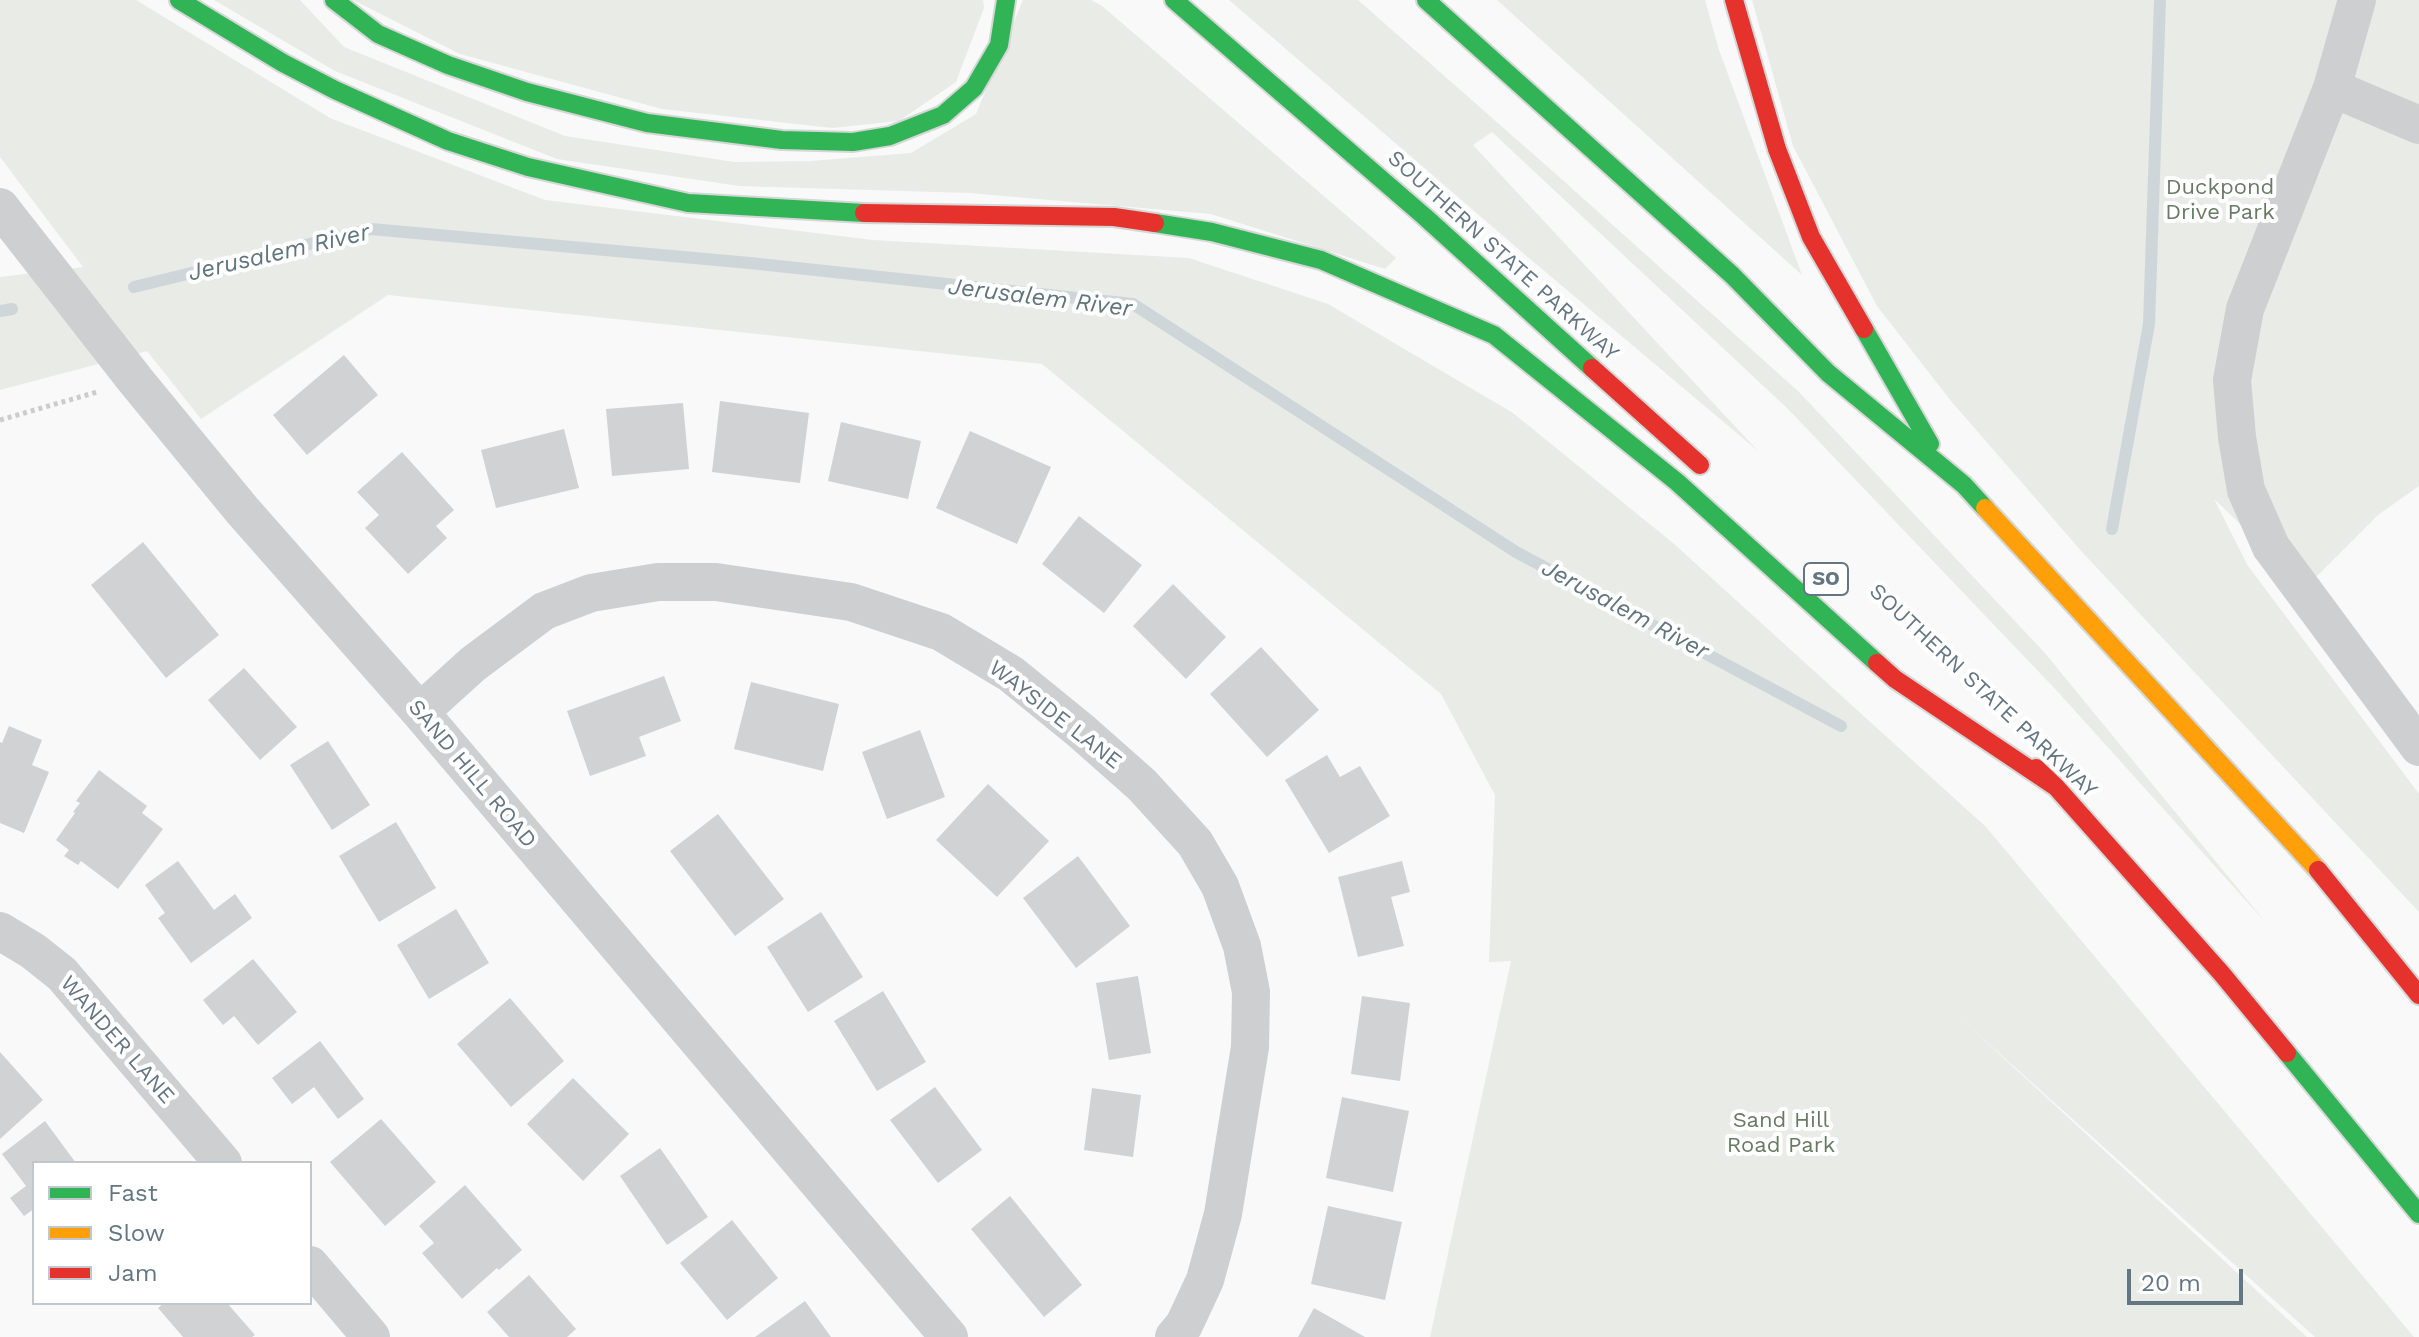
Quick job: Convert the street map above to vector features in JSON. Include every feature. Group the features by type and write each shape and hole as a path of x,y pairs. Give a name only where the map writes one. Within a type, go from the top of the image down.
{"highway":[{"path":"179,0 283,63 335,90 448,141 528,167 688,203 875,214 1114,217 1212,232 1321,260 1494,335 1677,482 1895,679 2056,787"},
{"path":"334,0 378,34 448,65 527,92 647,123 782,140 853,142 890,136 943,115 974,88 999,45 1006,0"},
{"name":"SOUTHERN STATE PARKWAY","path":"1174,0 1437,227 1717,480"},
{"path":"1426,0 1732,275 1828,373 1964,485 2311,863 2419,995"},
{"path":"1734,0 1777,149 1811,237 1944,467"},
{"name":"SOUTHERN STATE PARKWAY","path":"1962,702 2056,787 2222,974 2419,1214"}],"street":[{"path":"2357,0 2332,88 2245,309 2232,380 2246,490 2271,547 2419,747"},
{"path":"2332,88 2419,125"},
{"name":"SAND HILL ROAD","path":"0,207 242,510 420,712 949,1337"},
{"name":"WAYSIDE LANE","path":"420,712 473,664 544,611 591,593 658,582 716,582 851,602 941,632 1011,674 1081,731 1142,785 1195,843 1220,886 1242,946 1251,992 1250,1047 1223,1214 1205,1280 1184,1325 1174,1337"},
{"name":"WANDER LANE","path":"0,931 62,974 221,1161"},
{"path":"312,1267 371,1337"}],"path":[{"path":"0,420 136,381"}],"green space":[{"name":"Sand Hill Road Park","path":"0,0 136,0 330,118 545,200 873,240 1189,258 1328,304 1513,413 1673,543 1986,827 2414,1337 2315,1337 1960,1018 2307,1337 1430,1337 1511,961 1489,962 1495,795 1441,694 1042,364 388,295 201,419 147,351 0,390 0,277 83,267 0,157"},
{"path":"214,0 300,0 344,47 565,136 734,162 811,161 911,153 976,114 1023,0 1091,0 1102,6 1396,258 1385,269 1211,214 969,193 739,186 557,159 335,71"},
{"path":"353,0 983,0 984,8 956,82 899,121 832,128 662,109 460,54"},
{"path":"1229,0 1358,0 1557,175 1799,392 2044,652 2267,924 2058,692 1788,409 1492,132 1473,145 1758,451"},
{"path":"1497,0 1705,0 1719,50 1802,275"},
{"name":"Duckpond Drive Park","path":"1752,0 2419,0 2419,486 2378,515 2306,587 2214,499 2248,566 2419,794 2419,912 2083,553 1951,401 1877,306 1793,146"}],"building":[{"path":"344,355 378,395 307,455 273,415"},
{"path":"720,401 809,413 800,483 712,472"},
{"path":"683,403 689,469 612,476 606,409"},
{"path":"841,422 921,441 908,499 828,481"},
{"path":"564,429 579,488 496,508 481,450"},
{"path":"970,431 1051,467 1017,544 936,508"},
{"path":"402,452 454,510 436,526 447,538 408,574 365,528 379,515 357,492"},
{"path":"1079,516 1142,565 1104,613 1042,564"},
{"path":"143,542 219,635 166,678 91,585"},
{"path":"1173,584 1226,637 1186,679 1133,626"},
{"path":"1261,647 1319,710 1267,757 1210,694"},
{"path":"244,668 297,727 260,760 208,700"},
{"path":"664,676 681,721 639,737 646,756 590,776 567,711"},
{"path":"751,682 839,704 823,771 734,749"},
{"path":"9,726 42,740 32,765 49,772 24,833 0,823 0,742"},
{"path":"920,730 945,797 887,819 862,752"},
{"path":"328,741 370,805 332,830 290,765"},
{"path":"1327,755 1340,777 1360,766 1390,816 1329,853 1285,780"},
{"path":"99,770 147,806 142,813 163,829 118,889 81,861 78,865 64,856 69,850 56,840 75,813 80,803 76,801"},
{"path":"988,784 1049,841 997,897 936,840"},
{"path":"718,814 784,899 735,936 670,851"},
{"path":"396,822 436,888 379,922 339,856"},
{"path":"1078,856 1130,926 1076,968 1023,898"},
{"path":"178,861 214,910 235,894 252,918 191,963 158,918 165,913 145,885"},
{"path":"1402,861 1410,892 1391,897 1404,946 1358,957 1338,877"},
{"path":"456,909 489,963 429,999 397,945"},
{"path":"821,912 863,977 808,1012 767,947"},
{"path":"253,959 297,1012 258,1045 234,1016 223,1025 203,1000"},
{"path":"1138,976 1151,1053 1109,1060 1096,983"},
{"path":"883,991 926,1062 877,1091 834,1021"},
{"path":"1362,996 1410,1003 1400,1081 1351,1074"},
{"path":"510,998 564,1061 511,1107 457,1044"},
{"path":"320,1041 364,1099 338,1119 314,1087 292,1104 272,1078"},
{"path":"0,1052 43,1100 0,1139"},
{"path":"573,1078 629,1134 583,1181 527,1124"},
{"path":"935,1087 982,1150 938,1183 890,1120"},
{"path":"1092,1088 1141,1095 1133,1157 1084,1150"},
{"path":"1342,1097 1409,1111 1393,1192 1326,1178"},
{"path":"381,1119 436,1182 385,1226 330,1162"},
{"path":"45,1121 75,1161 32,1161 32,1210 24,1216 10,1198 26,1186 2,1154"},
{"path":"660,1148 708,1217 667,1245 620,1176"},
{"path":"465,1185 522,1250 462,1299 422,1253 434,1243 419,1226"},
{"path":"1010,1196 1082,1285 1044,1317 971,1229"},
{"path":"1328,1206 1402,1222 1385,1300 1311,1284"},
{"path":"732,1220 778,1278 727,1320 680,1263"},
{"path":"529,1275 576,1329 567,1337 509,1337 487,1312"},
{"path":"805,1301 831,1337 755,1337"},
{"path":"162,1305 229,1305 255,1335 183,1337 158,1308"},
{"path":"1314,1308 1365,1337 1298,1337"}],"waterway":[{"name":"Jerusalem River","path":"2112,529 2149,324 2160,0"},
{"name":"Jerusalem River","path":"134,287 371,229 750,263 1133,304 1516,552 1841,726"},
{"name":"Jerusalem River","path":"0,311 12,309"}],"traffic: fast":[{"path":"179,0 283,63 335,90 448,141 528,167 688,203 864,213"},
{"path":"334,0 378,34 448,65 527,92 647,123 782,140 853,142 890,136 943,115 974,88 999,45 1006,0"},
{"path":"1174,0 1425,217 1592,368"},
{"path":"1426,0 1732,275 1828,373 1964,485 1985,508"},
{"path":"1155,223 1212,232 1321,260 1494,335 1677,482 1877,663"},
{"path":"1864,329 1930,444"},
{"path":"2287,1053 2419,1214"}],"traffic: slow":[{"path":"1985,508 2318,870"}],"traffic: jam":[{"path":"1734,0 1777,149 1811,237 1864,329"},
{"path":"864,213 1114,217 1155,223"},
{"path":"1592,368 1700,465"},
{"path":"1877,663 1895,679 2056,787"},
{"path":"2036,768 2222,974 2287,1053"},
{"path":"2318,870 2419,995"}]}
